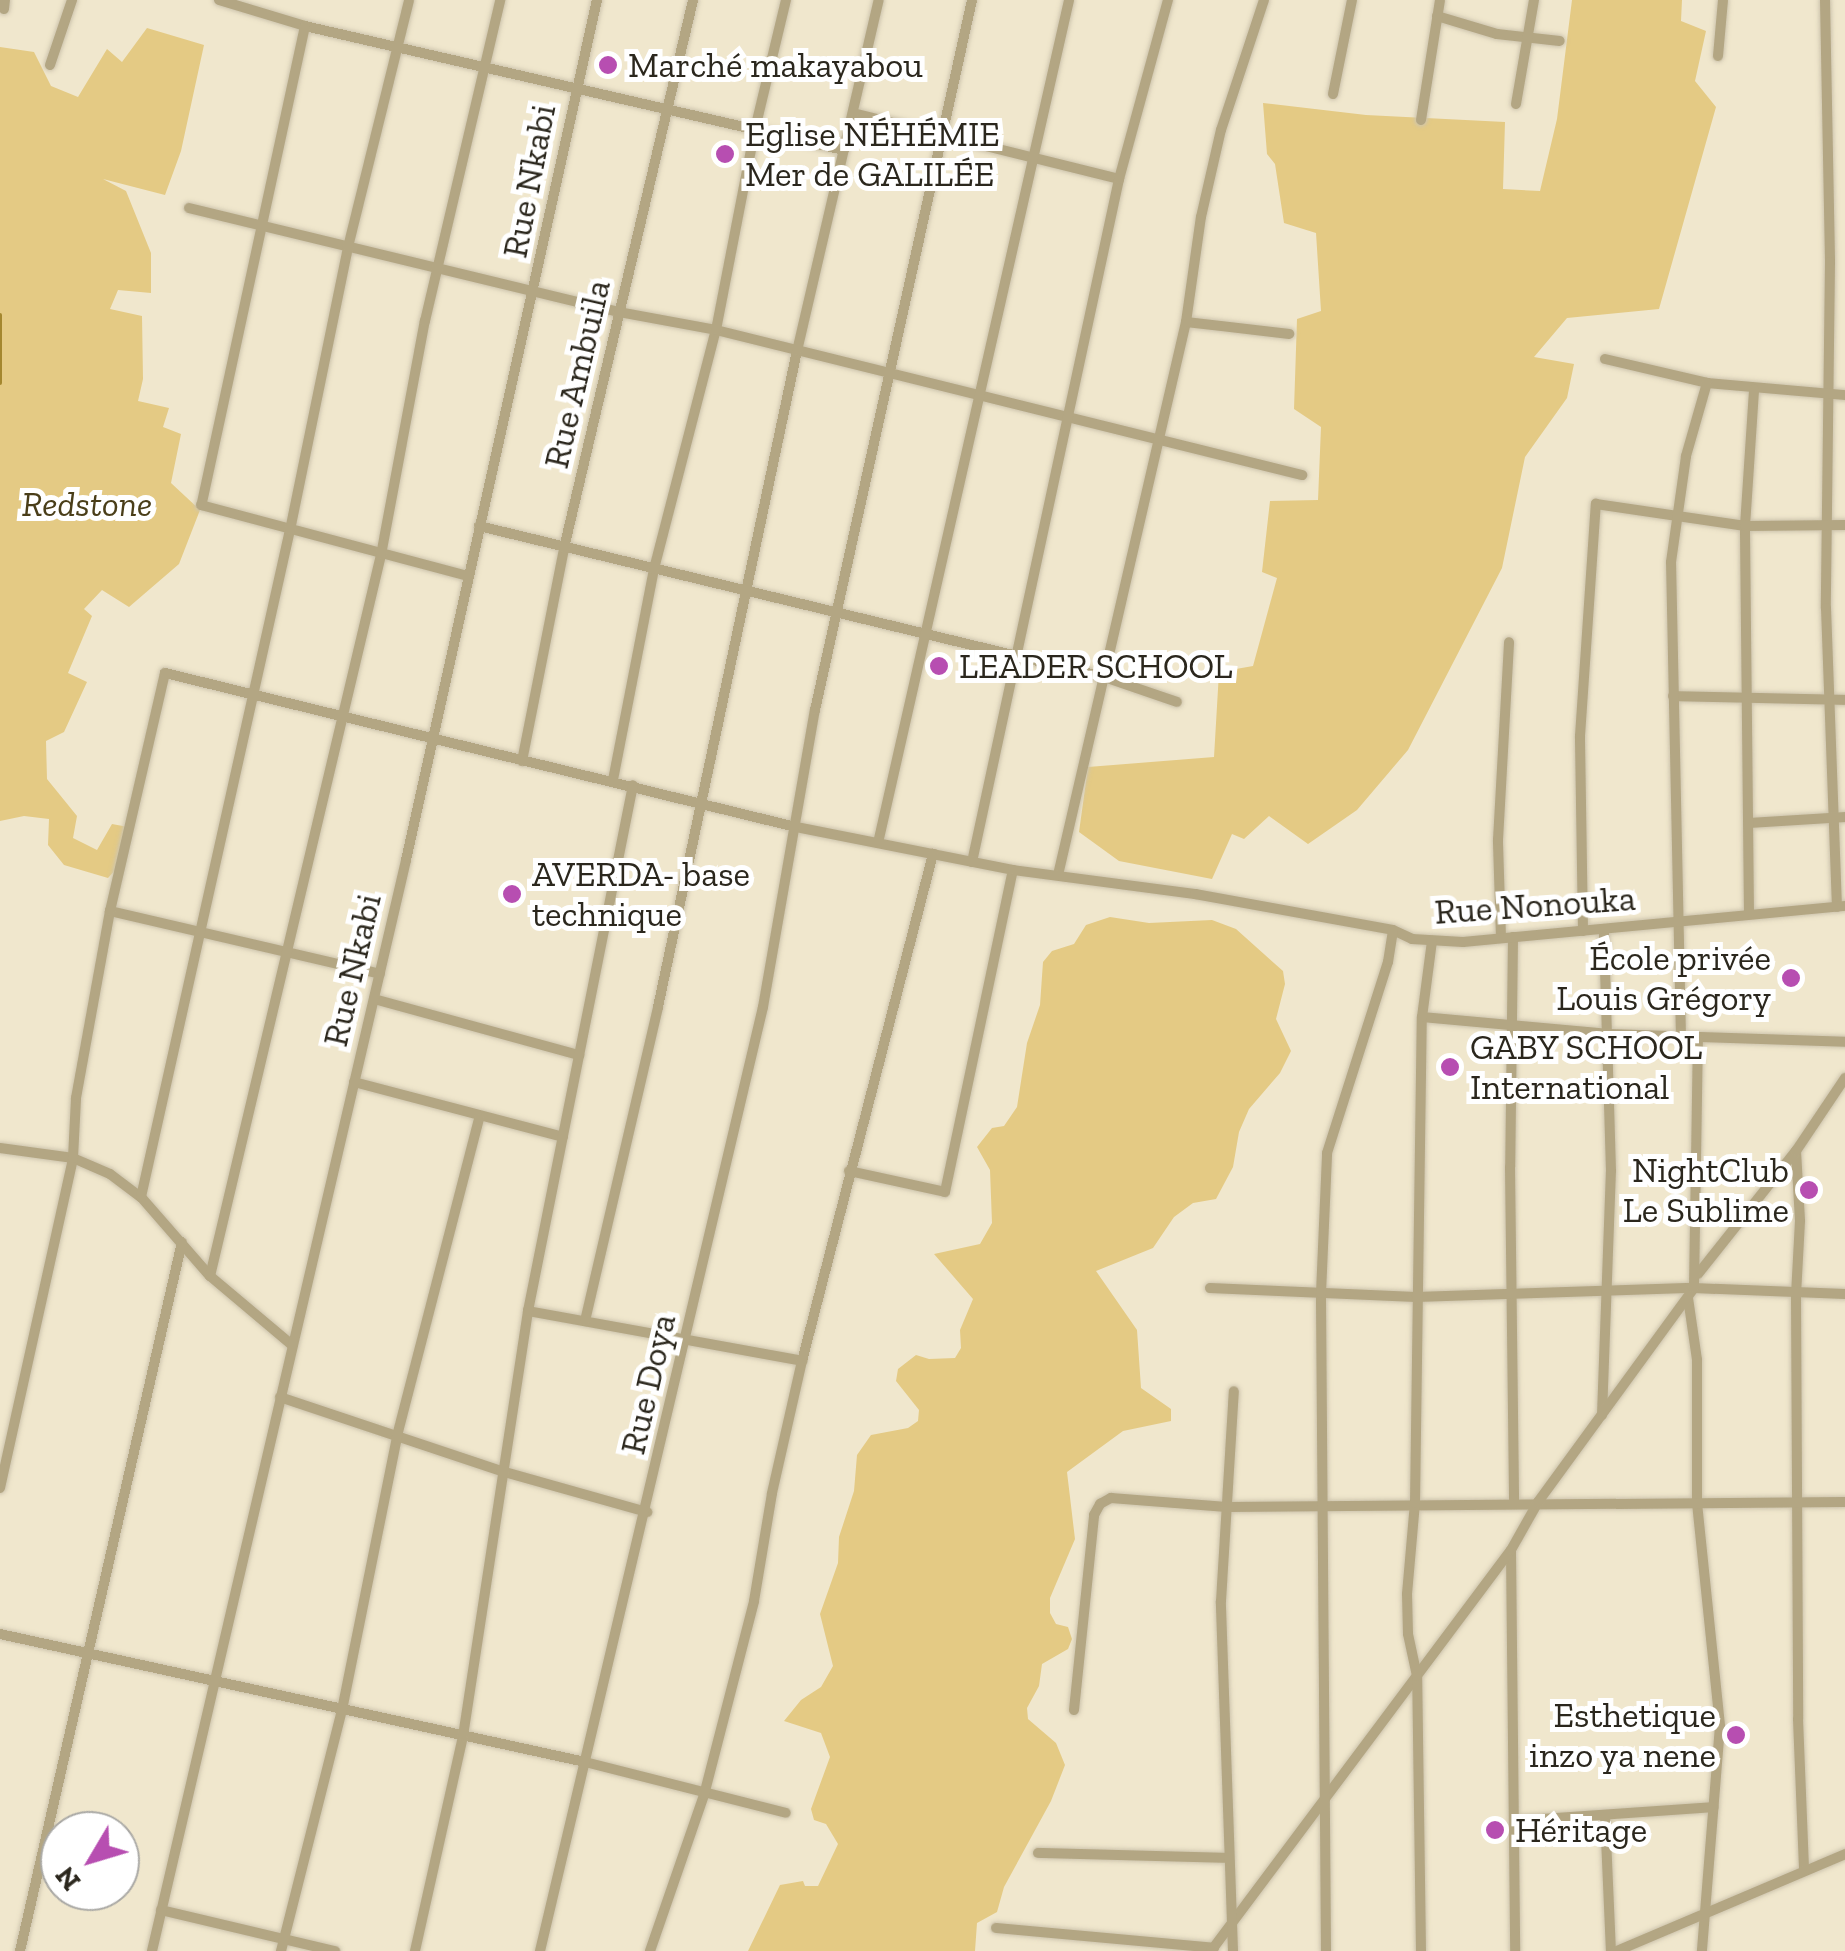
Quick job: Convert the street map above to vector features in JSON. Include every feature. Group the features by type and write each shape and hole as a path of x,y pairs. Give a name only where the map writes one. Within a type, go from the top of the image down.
{"street":[{"path":"50,65 72,0"},
{"path":"219,0 305,26 485,64 844,150"},
{"path":"141,1197 290,530 348,247 409,0"},
{"path":"210,1276 381,555 439,268 500,0"},
{"name":"Rue Nkabi","path":"152,1951 380,974 597,0"},
{"name":"Rue Ambuila","path":"522,761 564,548 693,0"},
{"path":"613,780 654,569 716,330 755,130 786,0"},
{"path":"585,1321 658,1007 796,352 879,0"},
{"name":"Rue Doya","path":"540,1951 647,1512 763,1007 836,612 972,0"},
{"path":"878,843 1068,0"},
{"path":"972,862 1119,179 1168,0"},
{"path":"1058,875 1186,322 1202,217 1221,130 1264,0"},
{"path":"1332,94 1352,0"},
{"path":"1421,120 1440,0"},
{"path":"1516,104 1534,0"},
{"path":"1718,56 1723,0"},
{"path":"1825,0 1829,246 1825,525 1841,906"},
{"path":"1437,16 1528,38 1560,41"},
{"path":"305,26 200,504 468,576"},
{"path":"854,112 1119,179"},
{"path":"188,208 620,312 716,330 1302,475"},
{"path":"1829,246 1845,247"},
{"path":"1186,322 1289,334"},
{"path":"1605,360 1707,383 1845,395"},
{"path":"1681,1038 1674,518 1707,383"},
{"path":"1749,914 1745,526 1754,389"},
{"path":"1583,931 1580,736 1595,508 1604,503 1674,518 1745,526 1845,525"},
{"path":"479,526 1017,660 1104,677 1177,702"},
{"path":"1509,642 1498,840 1512,1027 1514,1504"},
{"name":"Rue Nonouka","path":"110,911 162,676 168,673 522,761 700,800 796,827 1013,870 1393,930 1432,942 1604,931 1841,906"},
{"path":"1674,696 1845,700"},
{"path":"415,1951 463,1736 528,1311 633,784"},
{"path":"1750,823 1839,817"},
{"path":"650,1951 704,1795 754,1601 772,1492 802,1361 933,854"},
{"path":"849,1171 946,1192 1013,870"},
{"path":"0,1488 73,1158 76,1098 110,911 380,974"},
{"path":"1326,1951 1321,1293 1327,1153 1388,962 1393,930"},
{"path":"1602,1418 1608,1291 1604,931"},
{"path":"1422,1951 1417,1676 1408,1634 1407,1594 1415,1503 1422,1017 1432,942"},
{"path":"374,999 579,1056"},
{"path":"1422,1017 1608,1034 1845,1042"},
{"path":"996,1928 1213,1950 1326,1792 1510,1550 1538,1502 1691,1293 1697,1274 1698,1039"},
{"path":"1697,1274 1796,1151 1845,1078"},
{"path":"354,1082 479,1118 563,1137"},
{"path":"281,1951 342,1710 397,1436 479,1118"},
{"path":"0,1148 92,1164 141,1197 210,1276 292,1345"},
{"path":"1796,1151 1800,1221 1796,1295 1798,1720 1804,1872"},
{"path":"20,1951 182,1242"},
{"path":"1210,1288 1416,1296 1608,1291 1845,1294"},
{"path":"1691,1293 1696,1360 1696,1503 1720,1726 1702,1951"},
{"path":"528,1311 802,1361"},
{"path":"1233,1951 1221,1601 1234,1391"},
{"path":"280,1397 501,1472 647,1512"},
{"path":"1074,1710 1094,1515 1100,1504 1111,1498 1227,1507 1845,1502"},
{"path":"1510,1550 1515,1951"},
{"path":"0,1634 585,1762 786,1813"},
{"path":"1514,1821 1714,1807"},
{"path":"1605,1815 1614,1951 1845,1854"},
{"path":"1038,1853 1227,1858"},
{"path":"162,1910 335,1951"}],"green space":[{"path":"1572,0 1682,0 1681,21 1706,31 1695,81 1716,107 1659,309 1567,318 1534,357 1574,364 1567,398 1525,457 1502,568 1408,750 1357,810 1308,844 1269,816 1244,839 1232,834 1212,879 1119,861 1079,832 1088,767 1214,757 1219,672 1253,666 1277,578 1262,572 1270,501 1318,500 1321,427 1294,409 1297,319 1321,311 1316,233 1284,223 1275,164 1267,154 1263,103 1366,115 1505,122 1503,189 1540,191 1557,119"},
{"name":"Redstone","path":"147,28 204,45 181,151 165,195 103,179 126,191 151,253 151,293 118,290 110,309 142,316 143,379 138,401 169,408 163,427 181,434 171,483 200,510 179,564 129,607 102,590 84,609 92,616 68,673 87,682 64,732 46,741 47,779 77,816 73,838 97,850 112,824 128,827 118,867 108,878 64,865 48,845 49,819 24,816 0,821 0,47 34,52 51,86 78,97 107,49 122,62"},
{"path":"1110,917 1149,923 1212,920 1236,929 1283,971 1285,984 1276,1019 1291,1051 1280,1073 1249,1109 1239,1132 1233,1167 1216,1199 1193,1203 1174,1217 1153,1248 1096,1271 1137,1330 1141,1388 1171,1409 1171,1421 1123,1431 1067,1472 1075,1539 1050,1598 1050,1613 1056,1624 1068,1627 1072,1639 1068,1649 1042,1664 1039,1686 1027,1708 1028,1719 1056,1743 1065,1765 1051,1801 1004,1887 997,1912 977,1923 975,1951 748,1951 780,1885 803,1881 805,1886 818,1886 838,1844 826,1824 814,1820 811,1809 830,1757 821,1733 784,1721 801,1700 821,1687 833,1666 820,1614 838,1563 839,1537 854,1491 857,1455 871,1435 908,1428 918,1421 919,1410 896,1381 898,1369 916,1355 955,1358 961,1348 960,1330 973,1299 934,1254 980,1244 992,1223 990,1170 977,1147 992,1128 1004,1126 1017,1107 1027,1043 1040,1005 1043,962 1052,951 1074,944 1086,925"}],"waterway":[{"path":"0,315 0,383"}],"place":[{"name":"Marché makayabou","path":"608,65"},
{"name":"Eglise NÉHÉMIE Mer de GALILÉE","path":"725,154"},
{"name":"LEADER SCHOOL","path":"939,666"},
{"name":"AVERDA- base technique","path":"512,894"},
{"name":"École privée Louis Grégory","path":"1791,978"},
{"name":"GABY SCHOOL International","path":"1450,1067"},
{"name":"NightClub Le Sublime","path":"1809,1190"},
{"name":"Esthetique inzo ya nene","path":"1736,1735"},
{"name":"Héritage","path":"1495,1830"}]}
